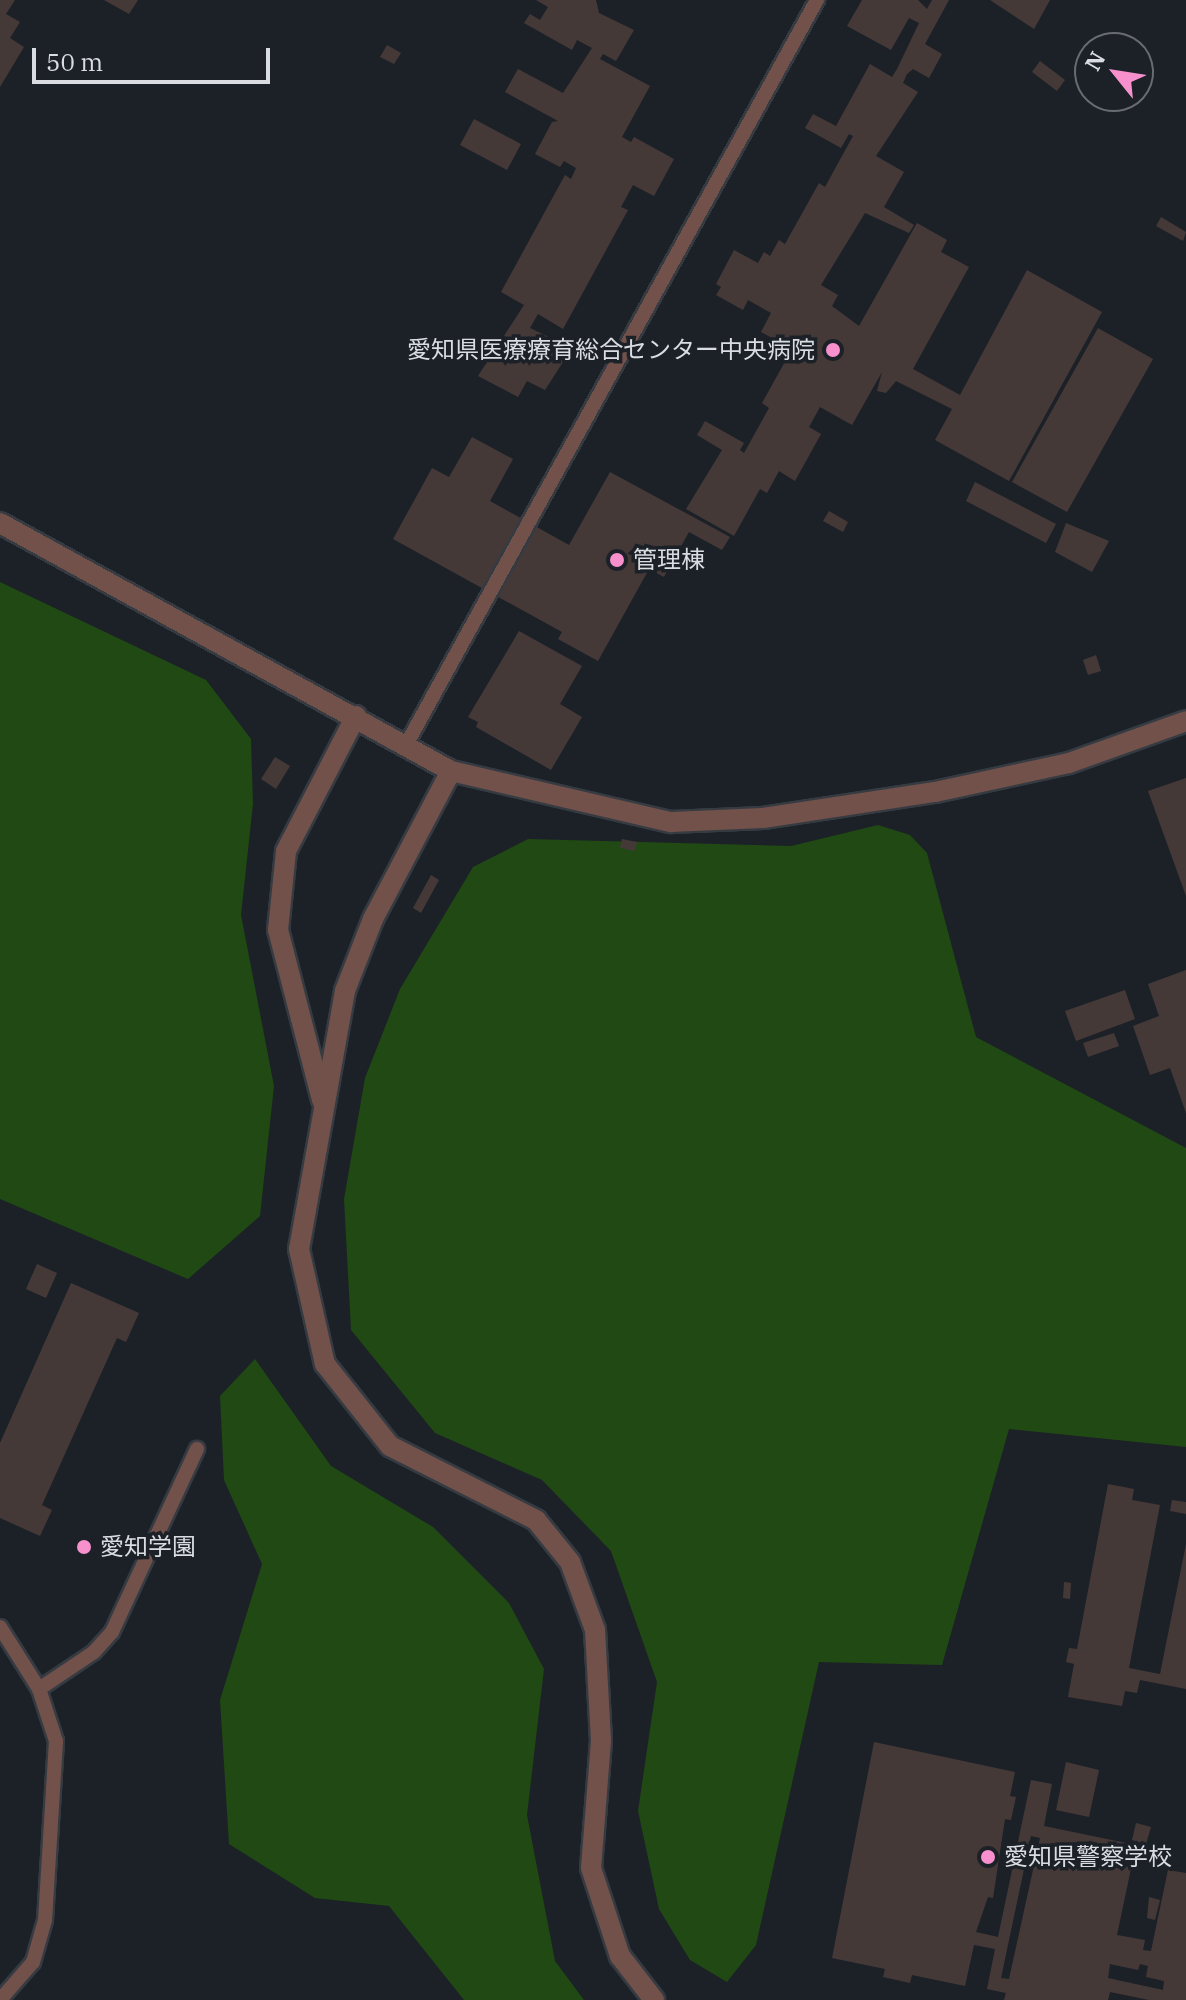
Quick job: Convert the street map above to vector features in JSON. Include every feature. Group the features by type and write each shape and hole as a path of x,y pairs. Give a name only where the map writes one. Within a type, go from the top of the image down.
{"street":[{"path":"0,523 356,716 451,771 671,822 763,818 935,792 1069,763 1186,721"},
{"path":"324,1108 278,930 286,851 356,716"},
{"path":"451,771 373,919 345,991 299,1249 325,1364 390,1446 536,1520 570,1562 595,1630 601,1741 591,1868 620,1956 654,2000"}],"lane":[{"path":"406,745 817,0"},
{"path":"39,1689 94,1652 112,1632 197,1449"},
{"path":"0,1627 39,1689 56,1741 45,1920 33,1962 0,2000"}],"green space":[{"path":"0,582 206,680 251,739 253,804 241,915 274,1086 260,1216 188,1279 0,1199"},
{"path":"878,825 910,835 927,853 976,1037 1186,1148 1186,1447 1009,1429 942,1665 819,1662 756,1945 727,1982 690,1960 659,1909 638,1811 657,1682 611,1551 542,1480 435,1433 351,1330 344,1199 365,1078 400,989 473,867 528,839 791,846"},
{"path":"255,1359 331,1466 433,1527 509,1603 544,1669 527,1815 555,1961 584,2000 464,2000 389,1906 315,1898 229,1844 220,1700 262,1564 224,1480 220,1396"}],"building":[{"path":"0,0 15,0 6,14 20,22 10,38 24,47 0,87"},
{"path":"104,0 138,0 129,14"},
{"path":"536,0 596,0 599,13 634,30 616,61 603,54 600,59 650,86 622,137 631,142 634,137 674,159 654,196 633,185 621,207 628,210 563,329 538,314 530,328 572,348 545,390 527,381 518,397 478,376 524,305 501,292 565,175 571,179 576,168 564,161 560,167 535,154 552,122 558,121 505,92 518,69 563,93 592,48 577,40 572,50 524,23 530,14 540,20 548,7"},
{"path":"862,0 918,0 927,9 932,0 949,0 925,44 942,54 929,78 913,69 907,74 903,83 918,92 876,156 904,172 884,207 914,225 909,233 865,213 821,285 838,295 832,306 859,326 917,223 947,240 941,252 969,267 913,369 960,395 1027,270 1102,312 1009,481 935,440 952,409 896,381 886,393 877,391 882,372 852,425 820,407 809,427 821,434 795,481 779,471 767,493 760,489 734,536 686,509 722,450 697,435 705,421 744,443 740,450 744,453 769,408 762,403 792,349 761,332 771,313 748,300 743,310 716,295 721,287 716,284 734,250 758,263 764,252 770,256 779,240 785,244 819,183 825,187 853,136 849,134 841,148 805,128 813,114 836,126 870,64 892,77 897,69 919,23 909,18 891,50 847,26"},
{"path":"990,0 1050,0 1034,29"},
{"path":"387,45 401,53 394,64 380,57"},
{"path":"1040,61 1065,80 1057,91 1032,72"},
{"path":"474,119 521,144 507,170 460,145"},
{"path":"1161,217 1186,232 1183,241 1156,226"},
{"path":"1098,328 1153,359 1067,512 1012,482"},
{"path":"472,437 513,459 490,501 569,545 610,472 730,537 722,550 689,532 664,577 649,569 598,661 558,639 562,632 393,539 432,468 449,477"},
{"path":"975,482 1056,524 1046,543 966,501"},
{"path":"829,511 848,522 843,532 823,521"},
{"path":"1066,523 1109,541 1092,572 1055,552"},
{"path":"519,631 582,666 560,704 582,717 551,770 476,727 478,722 468,717"},
{"path":"1096,655 1101,671 1088,675 1083,660"},
{"path":"275,757 290,766 276,789 261,779"},
{"path":"1186,778 1186,896 1148,791"},
{"path":"622,839 637,842 635,851 620,848"},
{"path":"431,875 439,880 421,913 413,908"},
{"path":"1186,970 1186,1113 1170,1068 1150,1075 1133,1026 1159,1016 1148,984"},
{"path":"1125,990 1135,1019 1076,1041 1065,1011"},
{"path":"1114,1033 1119,1046 1088,1057 1083,1043"},
{"path":"37,1264 57,1273 46,1298 26,1289"},
{"path":"71,1283 139,1313 126,1342 117,1338 42,1505 52,1510 40,1536 0,1518 0,1443"},
{"path":"1108,1484 1134,1489 1132,1500 1160,1505 1129,1668 1160,1674 1186,1544 1186,1689 1140,1680 1137,1693 1125,1691 1122,1706 1068,1697 1074,1664 1066,1662 1069,1648 1077,1649"},
{"path":"1172,1500 1186,1502 1186,1514 1170,1511"},
{"path":"1064,1582 1071,1583 1070,1599 1063,1598"},
{"path":"874,1742 1015,1772 1010,1796 1016,1797 1011,1820 1005,1819 993,1898 988,1897 976,1932 998,1937 1031,1780 1052,1784 1044,1826 1136,1845 1117,1935 1145,1940 1143,1950 1151,1951 1168,1870 1186,1873 1186,2000 1149,2000 1110,1992 1108,2000 1004,2000 1006,1993 987,1989 995,1949 974,1945 965,1986 912,1975 910,1983 883,1977 885,1969 832,1958","holes":["1031,1836 1040,1838 1009,1979 1001,1978","1110,1964 1138,1970 1140,1964 1148,1966 1146,1977 1164,1981 1163,1990 1108,1978"]},
{"path":"1066,1762 1099,1770 1089,1817 1056,1810"},
{"path":"1136,1823 1151,1827 1146,1844 1132,1840"},
{"path":"1149,1897 1160,1900 1155,1920 1147,1918"}],"place":[{"name":"愛知県医療療育総合センター中央病院","path":"833,350"},
{"name":"管理棟","path":"617,560"},
{"name":"愛知学園","path":"84,1547"},
{"name":"愛知県警察学校","path":"988,1857"}]}
